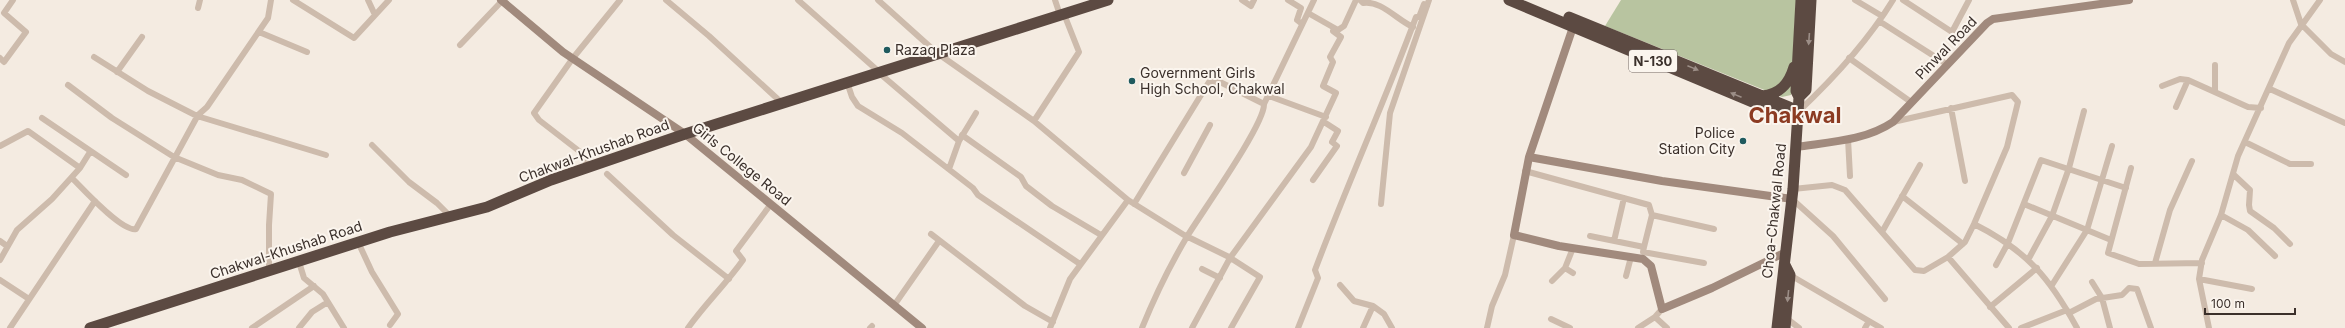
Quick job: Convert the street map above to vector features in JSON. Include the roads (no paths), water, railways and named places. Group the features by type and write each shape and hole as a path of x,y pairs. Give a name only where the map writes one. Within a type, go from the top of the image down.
{"highway":[{"name":"Chakwal-Khushab Road","path":"90,328 358,242 487,207 589,167 685,134 937,52 1108,0"},
{"name":"N-130","path":"1509,0 1761,96 1798,116"},
{"name":"N-130","path":"1528,0 1575,24 1798,116"},
{"path":"1761,96 1776,92 1786,85 1793,70 1798,48 1801,0"},
{"path":"1799,97 1806,90 1811,0"},
{"name":"Choa-Chakwal Road","path":"1777,328 1782,272 1788,270 1786,252 1799,97 1796,91 1798,48"},
{"path":"1785,323 1788,270"}],"street":[{"path":"0,58 4,62 26,32 4,14 13,0"},
{"path":"198,8 200,0"},
{"path":"72,178 95,201 130,230 136,229 197,116 207,108 268,18 271,0"},
{"path":"293,0 354,38 390,0"},
{"path":"368,0 375,15"},
{"path":"460,45 501,0"},
{"name":"Girls College Road","path":"501,0 573,58 685,134 895,304 922,328"},
{"path":"589,167 579,151 539,120 534,113 573,58 620,0"},
{"path":"666,0 709,36 782,103"},
{"path":"798,0 959,141"},
{"path":"1034,121 1079,52 1055,0"},
{"path":"1242,0 1251,6 1254,0"},
{"path":"1288,0 1301,8 1297,20 1302,24"},
{"path":"1142,328 1160,286 1187,236 1247,143 1263,115 1264,104 1314,0"},
{"path":"1308,13 1338,30 1344,26 1356,0"},
{"path":"1360,0 1362,3 1376,1 1412,26"},
{"path":"1855,0 1948,65"},
{"path":"1798,116 1849,58 1881,18 1893,0"},
{"path":"1903,0 1952,32 1969,0"},
{"name":"Pinwal Road","path":"1796,147 1848,139 1881,130 1893,122 1987,23 1993,19 2129,0"},
{"path":"2292,0 2301,24 2331,54 2345,62"},
{"path":"2209,328 2199,279 2202,262 2221,214 2233,174 2245,142 2270,89 2289,43 2301,24 2320,0"},
{"path":"880,1 937,52 1034,121 1131,202 1187,236 1230,258 1260,277 1232,328"},
{"path":"1298,328 1318,278 1315,270 1412,26 1424,4 1428,3"},
{"path":"1381,204 1390,113 1428,3"},
{"path":"1487,328 1492,306 1505,275 1529,157 1575,24"},
{"path":"1192,328 1230,258 1303,159 1325,120 1336,93 1323,86 1333,62 1330,57 1341,37 1333,31 1334,28"},
{"path":"259,32 307,52"},
{"path":"117,72 142,37"},
{"path":"94,57 148,91 197,116 326,155"},
{"path":"1849,58 1911,102"},
{"path":"2215,65 2215,92"},
{"path":"2162,86 2180,79 2188,80 2248,107 2261,108"},
{"path":"2176,107 2188,80"},
{"path":"847,82 854,102 902,133 974,188 978,195 1080,264"},
{"path":"1050,328 1070,279 1101,235 1131,202 1209,82 1220,82 1264,104"},
{"path":"68,85 112,118 174,157 218,175 242,180 271,194 269,271"},
{"path":"2270,89 2345,124"},
{"path":"1529,157 1662,181 1792,194 1838,186 1845,190 1915,270 1924,271 1948,257 1963,244 1974,224 2007,147 2018,102 2012,95 1893,122"},
{"path":"1269,96 1325,120 1338,132 1332,142 1337,146 1313,180"},
{"path":"1951,108 1965,181"},
{"path":"2028,260 2052,216 2069,168 2084,111"},
{"path":"949,169 959,141 976,113"},
{"path":"42,118 126,175"},
{"path":"1184,173 1210,125"},
{"path":"0,146 28,131 80,168"},
{"path":"962,135 1021,177 1026,186 1052,206 1101,235"},
{"path":"1848,139 1850,176"},
{"path":"2245,142 2290,164 2311,164"},
{"path":"372,145 409,182 437,203 451,217"},
{"path":"2052,285 2087,230 2112,146"},
{"path":"0,260 17,230 72,178 90,152"},
{"path":"1996,266 2008,243 2041,160 2126,188"},
{"path":"2155,263 2170,210 2192,161"},
{"path":"1882,232 1920,166"},
{"path":"2131,168 2107,251 2110,255 2139,264 2202,262"},
{"path":"1525,171 1649,205 1652,215 1643,252 1704,263"},
{"path":"607,174 673,235 730,279"},
{"path":"2233,174 2250,190 2248,205 2250,211 2274,228 2290,244"},
{"path":"1792,194 1834,236 1885,299"},
{"path":"1902,196 1963,244"},
{"path":"1614,241 1624,198"},
{"path":"10,328 95,201"},
{"path":"688,328 700,311 730,279 743,260 736,251 771,204"},
{"path":"2024,204 2111,240"},
{"path":"2221,214 2248,230 2275,256"},
{"path":"1652,215 1714,229"},
{"path":"1974,224 2008,243 2037,268 2052,285 2077,328"},
{"path":"931,234 1025,306 1053,322"},
{"path":"1514,235 1574,248 1643,259 1651,266 1662,309"},
{"path":"1590,236 1644,247"},
{"path":"0,241 7,246"},
{"path":"895,304 939,241"},
{"path":"358,242 372,272 398,314 390,325"},
{"path":"1552,281 1565,268 1574,248"},
{"path":"1638,328 1655,317 1662,309 1712,288 1786,252"},
{"path":"1626,276 1631,257"},
{"path":"1948,257 2009,328"},
{"path":"298,262 304,278 314,286 328,302 344,328"},
{"path":"1565,268 1573,273"},
{"path":"1990,306 2037,268"},
{"path":"1202,269 1220,278"},
{"path":"1788,270 1881,328"},
{"path":"2199,279 2252,289"},
{"path":"0,280 29,299"},
{"path":"2092,282 2102,298 2110,328"},
{"path":"1340,285 1354,301 1373,306 1384,314 1392,328"},
{"path":"252,328 314,286"},
{"path":"2021,328 2096,299 2122,295 2129,288 2137,289 2151,328"},
{"path":"299,328 312,312 328,302"},
{"path":"1363,328 1373,306"},
{"path":"1655,317 1667,328"},
{"path":"1551,318 1570,328"},
{"path":"1865,328 1870,321"},
{"path":"1785,323 1799,328"}],"place":[{"name":"Razaq Plaza","path":"887,50"},
{"name":"Government Girls High School, Chakwal","path":"1132,81"},
{"name":"Police Station City","path":"1743,141"}],"district":[{"name":"Chakwal","path":"1795,115"}]}
